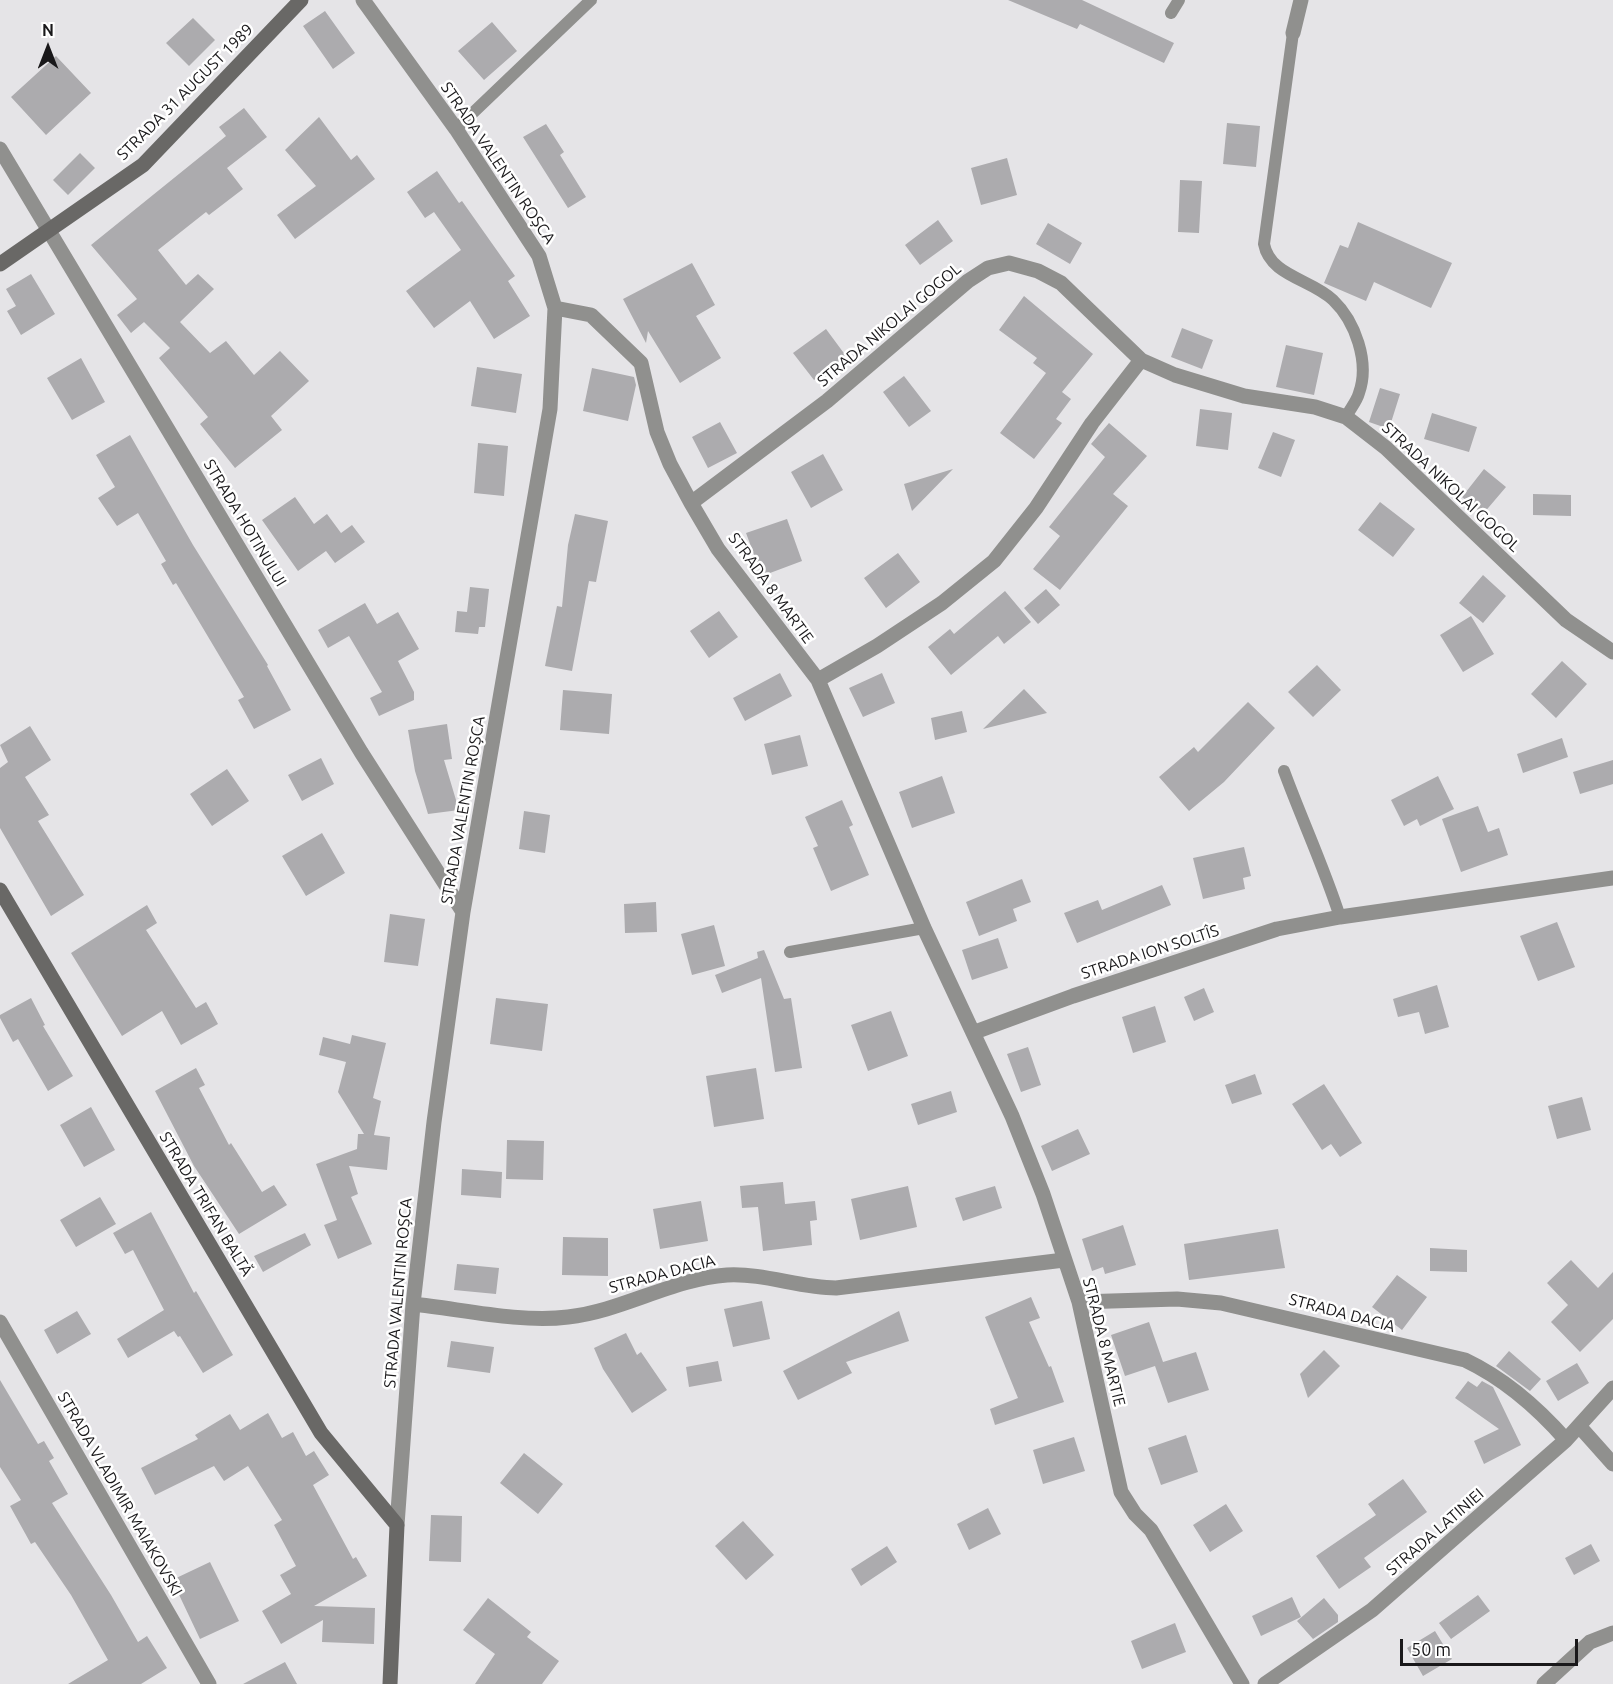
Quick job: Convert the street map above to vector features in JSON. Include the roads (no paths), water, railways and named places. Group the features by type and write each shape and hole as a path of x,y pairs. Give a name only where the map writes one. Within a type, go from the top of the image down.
{"main road":[{"name":"STRADA 31 AUGUST 1989","path":"0,264 50,232 143,165 301,0"},
{"name":"STRADA TRIFAN BALTĂ","path":"0,890 321,1433 397,1524"},
{"name":"STRADA VALENTIN ROȘCA","path":"390,1684 397,1524"}],"street":[{"name":"STRADA VALENTIN ROȘCA","path":"363,0 456,129 539,256 555,308 550,409 463,912 434,1122 413,1304 397,1524"},
{"path":"1293,33 1301,0"},
{"name":"STRADA HOTINULUI","path":"0,149 361,752 463,912"},
{"name":"STRADA NIKOLAI GOGOL","path":"691,503 826,401 968,280 988,267 1009,263 1038,271 1061,283 1141,360 1175,375 1244,396 1315,407 1346,417 1386,448 1566,620 1613,652"},
{"name":"STRADA 8 MARTIE","path":"555,308 591,315 640,363 657,432 670,464 691,503 718,549 818,680 924,928 975,1032 1012,1116 1043,1194 1079,1302 1121,1492 1135,1514 1151,1530 1242,1684"},
{"path":"818,680 877,646 942,603 993,561 1036,508 1092,423 1141,360"},
{"name":"STRADA ION SOLTÎS","path":"975,1032 1277,929 1340,917 1613,878"},
{"name":"STRADA DACIA","path":"413,1304 535,1318 568,1317 703,1278 729,1275 772,1277 811,1288 836,1288 1064,1260"},
{"name":"STRADA DACIA","path":"1079,1302 1177,1299 1221,1303 1465,1360 1488,1371 1524,1397 1566,1440"},
{"name":"STRADA VLADIMIR MAIAKOVSKI","path":"0,1322 209,1684"},
{"name":"STRADA LATINIEI","path":"1265,1684 1372,1610 1566,1440 1613,1388"},
{"path":"1580,1427 1613,1464"},
{"path":"1544,1684 1590,1642 1613,1633"}],"lane":[{"path":"456,129 591,0"},
{"path":"1171,13 1179,0"},
{"path":"1293,33 1264,244 1266,256 1274,265 1332,299 1354,327 1360,344 1360,392 1346,417"},
{"path":"1284,771 1304,826 1324,868 1340,917"},
{"path":"790,952 924,928"}]}
